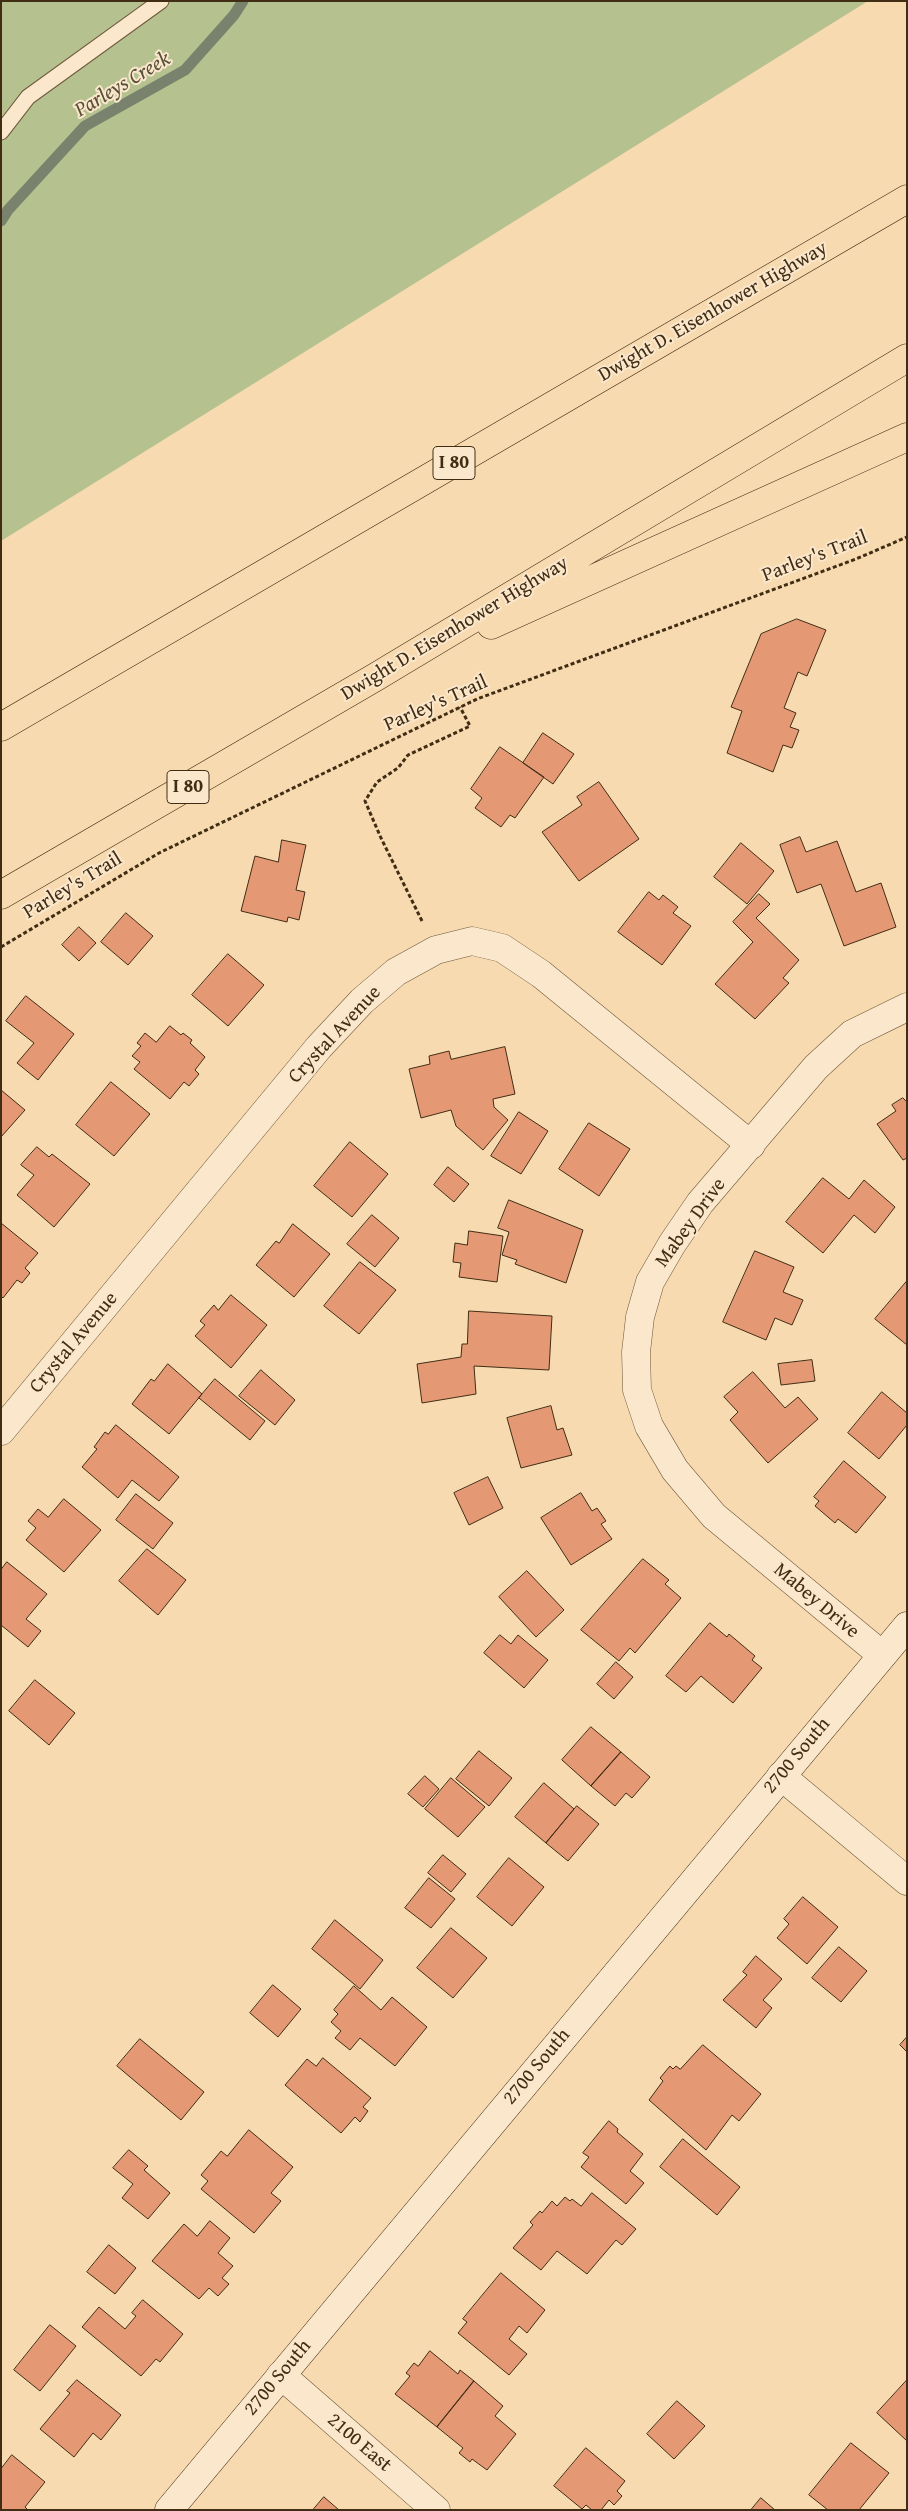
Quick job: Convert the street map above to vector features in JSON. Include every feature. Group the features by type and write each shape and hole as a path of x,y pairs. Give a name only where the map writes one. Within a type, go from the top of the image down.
{"highway":[{"name":"Dwight D. Eisenhower Highway","path":"1,728 907,199"},
{"name":"Dwight D. Eisenhower Highway","path":"1,895 374,678 907,358"},
{"path":"374,678 907,437"}],"street":[{"name":"Crystal Avenue","path":"1,1430 319,1048 362,1001 396,972 436,950 472,941 502,948 541,974 751,1145"},
{"name":"Mabey Drive","path":"882,1655 714,1516 675,1470 649,1426 637,1390 636,1352 640,1317 650,1282 672,1244 700,1203 816,1067 852,1034 907,1007"},
{"name":"2700 South","path":"169,2510 907,1626"},
{"path":"780,1776 907,1881"},
{"name":"2100 East","path":"281,2375 436,2510"}],"lane":[{"path":"1,132 28,97 161,1"}],"path":[{"name":"Parley's Trail","path":"1,947 159,853 460,707 856,559 907,537"},
{"path":"436,950 365,801 377,782 398,768 408,754 470,726 460,707"}],"green space":[{"path":"1,1 868,1 1,541"}],"building":[{"path":"797,619 826,630 807,676 798,672 784,708 796,713 790,727 799,730 792,748 783,745 773,772 727,753 742,711 731,707 761,634"},
{"path":"543,733 574,754 553,784 523,763"},
{"path":"500,747 544,777 515,818 510,815 501,827 475,808 482,798 471,789"},
{"path":"599,782 639,839 579,881 542,832 582,805 577,797"},
{"path":"800,837 806,852 837,841 856,892 881,883 896,927 844,946 821,884 797,893 780,845"},
{"path":"282,840 306,845 296,890 305,892 299,920 288,917 287,922 241,911 255,856 278,862"},
{"path":"741,843 774,871 747,904 714,877"},
{"path":"649,892 659,900 663,895 678,907 673,913 691,926 662,965 618,932"},
{"path":"759,894 770,904 756,918 799,960 783,978 789,983 755,1019 715,984 753,942 733,922"},
{"path":"126,913 153,936 128,965 101,942"},
{"path":"79,927 96,943 79,961 62,945"},
{"path":"228,954 264,985 228,1026 192,995"},
{"path":"26,996 74,1034 38,1080 17,1063 34,1043 6,1021"},
{"path":"170,1026 181,1035 183,1033 192,1040 190,1043 205,1057 195,1070 199,1074 189,1086 184,1082 170,1099 134,1069 140,1062 132,1056 141,1046 137,1043 145,1033 156,1042"},
{"path":"505,1047 515,1094 493,1099 494,1107 508,1120 483,1150 456,1126 451,1110 421,1118 409,1069 430,1064 429,1056 449,1051 451,1059"},
{"path":"111,1082 150,1114 114,1156 76,1125"},
{"path":"1,1090 25,1110 1,1137"},
{"path":"903,1098 907,1102 907,1158 903,1160 877,1124 896,1111 892,1105"},
{"path":"519,1112 548,1131 521,1174 491,1156"},
{"path":"589,1123 630,1149 599,1196 559,1169"},
{"path":"350,1142 388,1174 352,1217 314,1186"},
{"path":"37,1147 49,1157 52,1154 90,1184 54,1227 17,1195 34,1175 21,1165"},
{"path":"448,1167 469,1184 454,1202 434,1185"},
{"path":"823,1178 849,1199 864,1180 895,1207 875,1233 854,1215 823,1253 786,1222"},
{"path":"509,1200 583,1230 566,1283 515,1264 517,1260 502,1255 509,1232 498,1228"},
{"path":"372,1215 399,1238 375,1267 347,1244"},
{"path":"1,1223 38,1253 25,1268 30,1273 22,1283 17,1280 3,1298 1,1296"},
{"path":"293,1224 330,1254 294,1297 256,1265 276,1241 279,1243"},
{"path":"469,1231 503,1236 497,1282 459,1277 461,1263 453,1262 455,1243 467,1245"},
{"path":"755,1251 794,1267 783,1292 803,1300 792,1325 775,1318 766,1340 723,1322"},
{"path":"360,1262 396,1290 359,1334 324,1306"},
{"path":"907,1281 907,1345 875,1319"},
{"path":"231,1295 267,1325 231,1368 195,1336 205,1325 200,1321 214,1305 218,1310"},
{"path":"469,1311 552,1316 549,1370 474,1366 476,1394 422,1403 417,1364 461,1357 462,1344 467,1344"},
{"path":"812,1360 815,1381 781,1385 778,1364"},
{"path":"168,1364 202,1394 169,1434 132,1404 151,1379 154,1381"},
{"path":"261,1370 295,1400 275,1425 239,1396"},
{"path":"753,1372 785,1408 798,1397 818,1419 768,1463 730,1420 738,1412 724,1397"},
{"path":"215,1379 265,1421 250,1440 199,1398"},
{"path":"882,1392 907,1413 907,1425 879,1459 848,1433"},
{"path":"551,1406 557,1430 563,1428 572,1455 521,1468 507,1418"},
{"path":"116,1425 179,1477 159,1501 132,1480 118,1498 82,1467 97,1449 94,1447 105,1432 108,1434"},
{"path":"844,1461 886,1497 856,1533 838,1519 835,1523 815,1506 819,1501 814,1497"},
{"path":"488,1477 503,1508 469,1525 454,1493"},
{"path":"581,1493 592,1511 597,1508 606,1521 601,1524 612,1539 571,1565 541,1518"},
{"path":"136,1494 173,1523 153,1549 116,1520"},
{"path":"64,1499 101,1530 64,1572 26,1540 36,1528 28,1521 38,1509 48,1517"},
{"path":"147,1549 186,1580 158,1615 119,1581"},
{"path":"643,1559 669,1580 665,1584 681,1598 635,1653 630,1648 619,1661 581,1630"},
{"path":"7,1562 47,1594 26,1619 41,1631 28,1647 1,1625 1,1570"},
{"path":"527,1571 564,1610 536,1637 499,1597"},
{"path":"710,1623 727,1637 729,1634 755,1656 752,1660 762,1668 733,1703 701,1676 686,1692 666,1676"},
{"path":"500,1635 511,1644 518,1635 548,1660 524,1688 484,1653"},
{"path":"616,1662 633,1677 614,1699 597,1684"},
{"path":"35,1680 75,1713 49,1745 9,1711"},
{"path":"591,1727 621,1752 591,1786 562,1760"},
{"path":"479,1751 512,1778 489,1806 456,1779"},
{"path":"621,1752 650,1777 632,1798 626,1793 615,1806 591,1786"},
{"path":"425,1776 439,1789 423,1807 408,1794"},
{"path":"451,1778 485,1807 458,1837 425,1809"},
{"path":"544,1783 574,1809 546,1843 515,1817"},
{"path":"577,1806 599,1824 568,1861 546,1843"},
{"path":"443,1855 466,1874 451,1892 428,1873"},
{"path":"509,1858 544,1887 512,1926 477,1897"},
{"path":"429,1878 455,1899 431,1928 405,1908"},
{"path":"803,1897 838,1927 807,1964 777,1938 789,1924 784,1919"},
{"path":"335,1920 383,1960 360,1989 312,1949"},
{"path":"451,1928 487,1958 453,1998 417,1968"},
{"path":"839,1947 867,1971 841,2002 812,1978"},
{"path":"756,1956 782,1979 763,2000 772,2008 756,2028 723,2000 747,1975 743,1972"},
{"path":"273,1985 301,2009 278,2037 250,2013"},
{"path":"354,1986 381,2010 392,1997 427,2027 395,2066 360,2038 350,2050 335,2038 341,2031 331,2022 338,2014 334,2010"},
{"path":"907,2037 907,2052 900,2045"},
{"path":"140,2039 204,2092 181,2120 117,2066"},
{"path":"703,2045 761,2094 739,2121 732,2115 706,2150 649,2100 663,2081 660,2078 670,2066 673,2069 676,2066 680,2069"},
{"path":"323,2058 371,2098 363,2107 368,2111 360,2122 355,2117 341,2133 285,2085 307,2059 316,2066"},
{"path":"609,2121 618,2129 617,2132 643,2154 630,2171 644,2183 626,2204 581,2167 589,2157 583,2153"},
{"path":"249,2130 293,2167 271,2193 281,2201 254,2233 201,2189 208,2181 201,2175 221,2151 227,2156"},
{"path":"683,2139 740,2187 717,2215 660,2167"},
{"path":"129,2150 148,2166 144,2170 170,2193 148,2219 122,2198 133,2184 113,2168"},
{"path":"592,2193 636,2229 622,2245 616,2240 587,2274 557,2251 541,2270 513,2248 533,2225 530,2222 540,2211 542,2213 552,2201 557,2206 565,2197 570,2201 572,2199 581,2206"},
{"path":"210,2221 230,2238 218,2253 233,2266 222,2278 229,2284 218,2296 209,2288 199,2299 152,2261 184,2224 197,2236"},
{"path":"109,2245 136,2268 115,2294 87,2272"},
{"path":"501,2273 545,2310 527,2333 519,2326 509,2339 527,2354 509,2375 458,2333 467,2322 463,2319"},
{"path":"143,2300 183,2334 160,2362 156,2359 141,2376 82,2327 99,2307 125,2329 136,2316 132,2313"},
{"path":"50,2325 76,2346 40,2391 14,2370"},
{"path":"430,2351 458,2374 460,2370 474,2381 437,2427 395,2394 410,2376 406,2373 414,2363 418,2366"},
{"path":"77,2380 121,2415 101,2440 93,2433 74,2457 40,2429 70,2393 67,2391"},
{"path":"907,2380 907,2441 877,2413"},
{"path":"474,2381 503,2406 495,2416 516,2434 487,2470 472,2459 470,2462 459,2453 463,2448 437,2427"},
{"path":"677,2401 705,2426 674,2459 647,2434"},
{"path":"851,2443 889,2473 859,2510 828,2510 809,2495"},
{"path":"586,2448 625,2481 617,2491 622,2496 614,2505 609,2500 601,2510 592,2510 586,2505 582,2509 554,2486"},
{"path":"12,2455 45,2482 25,2507 28,2510 1,2510 1,2469"},
{"path":"324,2497 339,2510 313,2510"},
{"path":"761,2498 775,2510 751,2510"}],"waterway":[{"name":"Parleys Creek","path":"1,221 8,210 85,126 185,70 234,15 243,1"}]}
